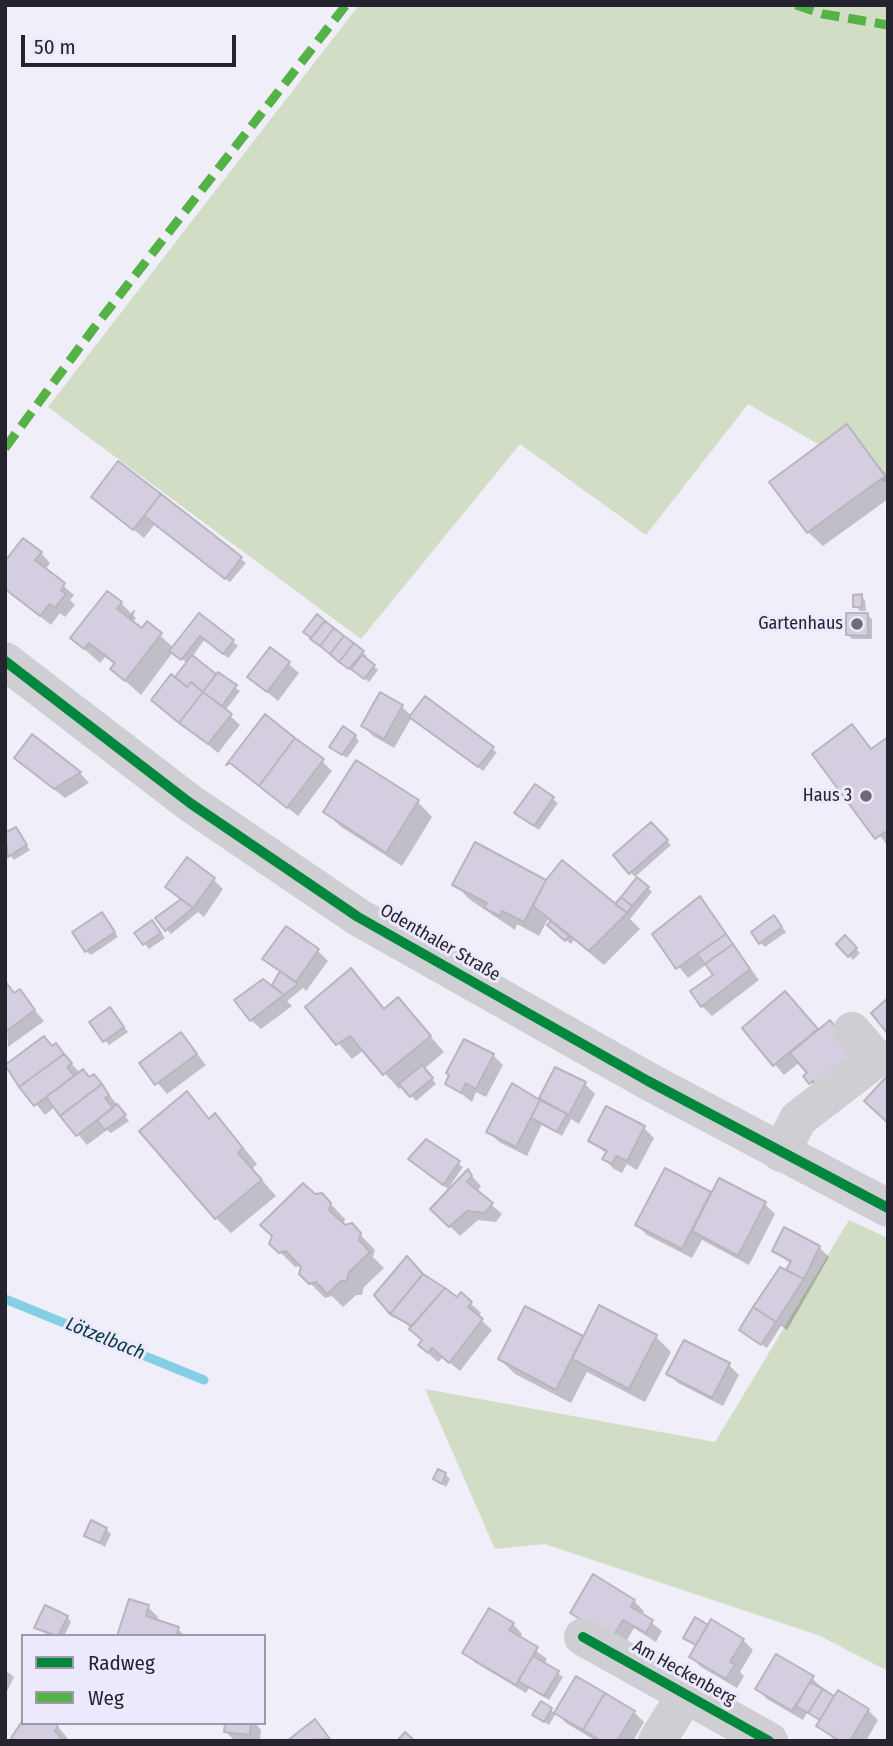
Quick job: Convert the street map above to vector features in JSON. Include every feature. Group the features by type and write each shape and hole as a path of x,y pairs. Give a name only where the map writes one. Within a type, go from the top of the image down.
{"main road":[{"name":"Odenthaler Straße","path":"5,661 190,803 358,917 780,1153 886,1205"},
{"path":"780,1153 798,1119 876,1059 852,1031"},
{"name":"Am Heckenberg","path":"583,1637 769,1741"},
{"path":"657,1741 686,1694"}],"green space":[{"path":"359,5 888,5 888,484 748,404 646,535 520,444 361,639 48,407"},
{"path":"849,1220 888,1238 888,1671 818,1635 545,1544 495,1549 425,1389 715,1442"}],"building":[{"path":"847,424 885,476 807,533 769,482"},
{"path":"118,461 161,494 133,530 91,497"},
{"path":"161,494 242,557 225,579 144,516"},
{"path":"23,538 42,552 35,560 65,583 61,590 66,594 55,608 50,604 40,616 5,589 5,561"},
{"path":"107,591 122,602 117,609 129,618 134,611 130,619 142,628 147,621 162,633 125,681 110,669 115,663 89,643 84,649 70,638"},
{"path":"862,594 862,607 853,607 853,595"},
{"path":"199,613 234,640 223,654 200,636 181,660 169,651"},
{"name":"Gartenhaus","path":"846,613 868,613 868,636 846,635"},
{"path":"317,614 325,621 311,638 303,632"},
{"path":"325,621 334,628 320,646 310,639"},
{"path":"334,628 344,636 330,654 320,646"},
{"path":"344,636 354,643 339,662 330,654"},
{"path":"354,643 364,651 349,669 339,662"},
{"path":"270,647 290,662 267,692 247,677"},
{"path":"192,655 216,674 203,692 191,682 187,687 175,677"},
{"path":"362,655 375,665 364,679 351,669"},
{"path":"218,672 237,685 222,706 203,692"},
{"path":"171,674 187,687 191,682 203,692 179,723 151,700"},
{"path":"203,692 232,714 208,744 179,723"},
{"path":"380,692 403,705 384,739 361,726"},
{"path":"425,696 494,747 478,767 409,717"},
{"path":"265,714 295,738 259,786 230,763 226,765"},
{"name":"Haus 3","path":"852,724 871,749 888,737 888,830 875,839 812,754"},
{"path":"343,726 356,735 342,755 329,747"},
{"path":"32,734 81,772 54,789 14,758"},
{"path":"295,738 324,759 287,808 259,786"},
{"path":"356,760 419,800 386,853 323,812"},
{"path":"535,784 554,797 534,826 514,813"},
{"path":"651,822 668,840 629,874 613,855"},
{"path":"16,827 27,845 8,857 5,833"},
{"path":"475,842 546,880 524,922 502,911 500,916 484,908 487,903 452,885"},
{"path":"187,857 215,878 193,908 165,887"},
{"path":"562,860 627,913 589,951 533,906 546,880"},
{"path":"637,877 649,887 632,906 621,897"},
{"path":"700,896 726,934 676,969 652,934"},
{"path":"621,897 632,906 627,913 615,904"},
{"path":"181,899 193,908 165,931 155,918"},
{"path":"102,912 115,932 85,952 72,932"},
{"path":"774,915 782,927 759,944 751,932"},
{"path":"152,920 161,933 143,945 134,933"},
{"path":"551,921 569,936 565,941 547,925"},
{"path":"286,926 319,949 296,982 262,959"},
{"path":"726,934 733,944 705,964 697,954"},
{"path":"845,935 857,948 848,957 836,944"},
{"path":"733,944 750,969 701,1007 690,991 713,975 705,964"},
{"path":"351,968 384,1009 398,997 431,1036 383,1075 350,1036 336,1045 305,1007"},
{"path":"280,971 298,984 284,995 272,985"},
{"path":"263,979 284,995 250,1021 234,1000"},
{"path":"5,981 14,993 20,989 35,1010 5,1032"},
{"path":"785,991 818,1029 773,1066 742,1028"},
{"path":"888,998 888,1034 871,1013"},
{"path":"110,1007 124,1027 103,1042 89,1022"},
{"path":"830,1020 862,1060 822,1092 813,1081 809,1084 803,1076 807,1073 790,1053"},
{"path":"181,1032 197,1054 155,1085 139,1063"},
{"path":"44,1036 52,1046 56,1043 64,1054 19,1087 5,1065"},
{"path":"464,1039 494,1054 476,1089 466,1083 461,1093 445,1084 449,1075 446,1073"},
{"path":"64,1054 72,1063 67,1067 74,1076 34,1106 19,1087"},
{"path":"422,1065 433,1078 410,1097 399,1084"},
{"path":"555,1067 586,1082 569,1115 539,1098"},
{"path":"83,1069 89,1077 94,1074 102,1084 60,1116 46,1097"},
{"path":"888,1075 888,1123 864,1101"},
{"path":"512,1083 540,1100 516,1147 486,1132"},
{"path":"102,1084 109,1095 105,1098 113,1108 76,1136 60,1116"},
{"path":"187,1091 209,1119 215,1113 243,1148 238,1153 262,1180 215,1219 139,1131"},
{"path":"540,1100 567,1114 557,1132 531,1118"},
{"path":"117,1104 126,1115 105,1130 97,1120"},
{"path":"606,1106 645,1126 627,1161 616,1156 612,1164 602,1159 607,1151 588,1141"},
{"path":"426,1139 460,1161 443,1185 408,1159"},
{"path":"665,1168 711,1192 682,1249 635,1225"},
{"path":"468,1169 472,1176 467,1182 493,1203 485,1213 467,1211 449,1227 430,1209"},
{"path":"719,1178 766,1202 738,1256 692,1231"},
{"path":"303,1183 315,1194 322,1193 331,1203 329,1210 345,1225 352,1223 361,1233 359,1240 370,1252 349,1272 347,1281 341,1281 327,1294 316,1282 309,1284 299,1274 301,1267 286,1251 279,1253 269,1244 272,1236 260,1225"},
{"path":"784,1227 820,1246 804,1279 786,1270 791,1261 772,1251"},
{"path":"407,1256 423,1274 390,1314 374,1295"},
{"path":"780,1267 804,1279 776,1322 753,1307"},
{"path":"423,1274 445,1288 412,1326 390,1314"},
{"path":"445,1288 457,1297 461,1292 472,1302 468,1307 483,1319 449,1363 432,1348 428,1353 418,1345 422,1340 409,1329"},
{"path":"599,1305 657,1335 629,1389 572,1359"},
{"path":"525,1306 583,1336 556,1390 498,1359"},
{"path":"753,1307 776,1322 761,1345 739,1330"},
{"path":"684,1340 730,1363 712,1398 666,1374"},
{"path":"438,1469 446,1473 442,1484 433,1479"},
{"path":"91,1520 107,1528 100,1543 84,1536"},
{"path":"593,1574 635,1600 631,1607 653,1620 646,1633 623,1620 612,1638 570,1613"},
{"path":"129,1599 149,1605 146,1616 179,1627 177,1634 118,1634"},
{"path":"45,1605 68,1616 59,1634 34,1628"},
{"path":"489,1608 514,1623 509,1630 538,1647 516,1685 462,1653"},
{"path":"695,1617 708,1625 696,1645 683,1638"},
{"path":"711,1619 744,1639 730,1662 735,1665 726,1679 689,1657"},
{"path":"776,1654 814,1676 792,1711 755,1689"},
{"path":"533,1656 559,1671 544,1696 518,1681"},
{"path":"576,1676 605,1693 583,1730 554,1713"},
{"path":"810,1682 823,1689 808,1713 796,1706"},
{"path":"823,1689 834,1696 820,1720 808,1713"},
{"path":"838,1690 869,1709 850,1741 840,1741 816,1726"},
{"path":"605,1693 635,1711 617,1741 601,1741 583,1730"},
{"path":"541,1701 552,1708 544,1722 532,1715"},
{"path":"315,1719 330,1739 287,1741"},
{"path":"21,1723 56,1725 55,1731 64,1741 15,1741 11,1738"},
{"path":"225,1725 251,1725 250,1735 224,1732"},
{"path":"405,1732 415,1741 397,1741"}],"waterway":[{"name":"Lötzelbach","path":"5,1299 204,1380"}],"marked path":[{"path":"5,448 94,328 346,5"},
{"path":"796,5 823,14 888,25"}],"cycle path":[{"path":"5,661 190,803 358,917 648,1081 888,1208"},
{"path":"583,1637 769,1741"}],"place":[{"name":"Gartenhaus","path":"857,624"},
{"name":"Haus 3","path":"866,796"}]}
